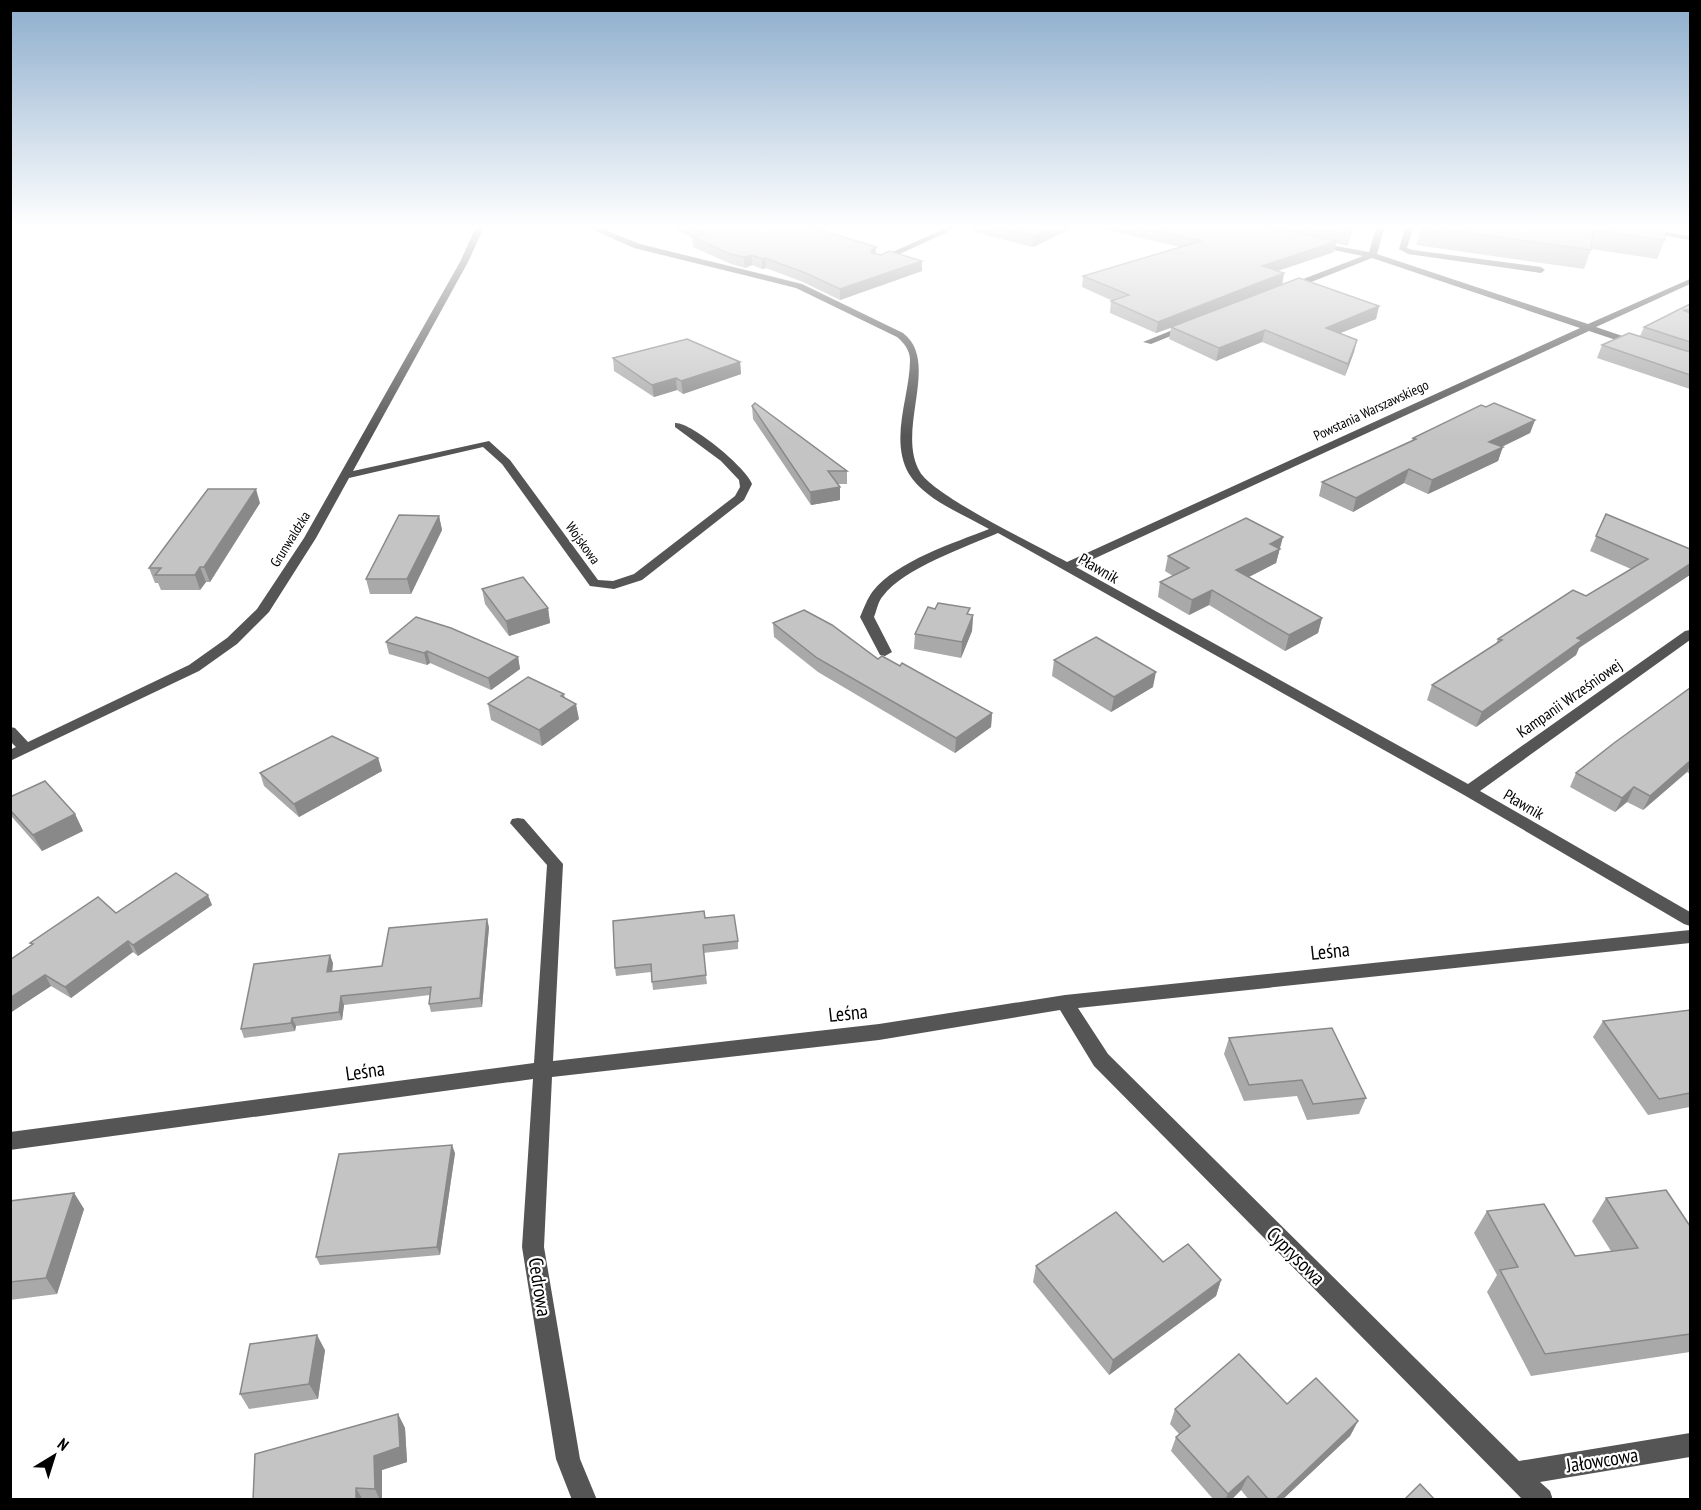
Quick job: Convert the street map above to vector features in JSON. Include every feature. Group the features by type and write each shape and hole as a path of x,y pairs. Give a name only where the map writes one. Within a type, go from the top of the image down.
{"street":[{"name":"Grunwaldzka","path":"10,756 194,668 232,641 262,612 310,538 445,295"},
{"name":"Pławnik","path":"820,295 864,316 909,342 915,358 906,432 910,462 915,474 947,502 1469,791 1690,920"},
{"path":"1492,295 1645,346"},
{"name":"Powstania Warszawskiego","path":"1065,567 1659,295"},
{"path":"1148,342 1203,321"},
{"name":"Wojskowa","path":"345,476 486,443 506,462 594,583 614,585 638,577 740,498 746,489 745,480 734,467 679,425"},
{"path":"885,652 867,617 878,592 896,577 998,529"},
{"name":"Kampanii Wrześniowej","path":"1469,791 1690,634"},
{"path":"10,731 26,749"},
{"name":"Cedrowa","path":"519,823 555,864 533,1247 568,1460 585,1500"},
{"name":"Leśna","path":"10,1141 544,1070 879,1032 1065,1002 1690,936"},
{"name":"Cyprysowa","path":"1065,1002 1101,1060 1541,1500"},
{"name":"Jałowcowa","path":"1514,1474 1690,1446"}],"building":[{"path":"1128,295 1226,295 1158,322 1111,301"},
{"path":"1253,295 1349,295 1379,306 1326,328 1357,340 1348,364 1265,330 1219,348 1171,327"},
{"path":"1690,304 1690,310 1683,310 1690,313 1690,342 1644,327"},
{"path":"1629,333 1690,352 1690,375 1602,345"},
{"path":"687,339 740,362 681,381 676,378 652,385 613,358"},
{"path":"755,403 847,471 828,471 840,487 810,492 752,406"},
{"path":"1494,403 1535,420 1489,442 1503,447 1432,480 1409,469 1356,498 1322,482 1416,439 1413,438 1481,405 1486,407"},
{"path":"208,489 256,489 204,567 200,567 195,575 155,575 161,568 149,568"},
{"path":"1606,514 1690,549 1690,564 1577,638 1582,640 1482,712 1432,685 1573,590 1586,596 1648,559 1596,536"},
{"path":"399,515 439,516 407,579 366,579"},
{"path":"1246,518 1283,537 1270,544 1280,549 1236,570 1322,618 1289,635 1212,590 1192,600 1160,582 1189,568 1168,556"},
{"path":"523,577 548,608 506,621 482,589"},
{"path":"938,603 970,608 967,614 973,615 962,642 915,634 928,607 935,609"},
{"path":"804,610 832,625 878,659 882,656 900,666 902,663 992,713 956,738 817,658 773,623"},
{"path":"416,617 451,628 518,657 488,678 427,651 424,653 386,642"},
{"path":"1096,637 1156,672 1114,697 1054,660"},
{"path":"528,677 564,694 561,696 576,704 539,730 488,704"},
{"path":"1690,688 1690,761 1650,796 1634,787 1622,798 1576,773 1614,743"},
{"path":"332,736 378,758 294,804 260,773"},
{"path":"45,781 75,814 33,835 10,810 10,797"},
{"path":"176,873 208,895 133,945 128,941 65,987 45,975 10,998 10,960 33,944 30,943 98,897 116,913"},
{"path":"704,911 705,918 734,915 738,941 703,945 706,975 652,982 651,964 615,968 613,921"},
{"path":"487,919 480,998 429,1004 431,987 341,996 339,1012 292,1018 291,1023 241,1029 254,964 330,955 327,972 382,966 389,928"},
{"path":"1690,1010 1690,1093 1659,1099 1603,1021"},
{"path":"1332,1028 1366,1098 1313,1104 1302,1080 1249,1085 1229,1038"},
{"path":"452,1145 437,1247 316,1257 339,1154"},
{"path":"1666,1190 1690,1226 1690,1334 1545,1354 1500,1270 1518,1267 1487,1211 1544,1204 1575,1256 1638,1248 1606,1198"},
{"path":"74,1193 46,1278 10,1282 10,1201"},
{"path":"1116,1212 1163,1262 1188,1244 1221,1280 1113,1360 1036,1266"},
{"path":"317,1335 309,1384 240,1394 250,1344"},
{"path":"1239,1354 1287,1404 1316,1378 1358,1421 1275,1500 1269,1500 1248,1476 1228,1494 1176,1437 1190,1426 1175,1409"},
{"path":"398,1414 400,1447 374,1456 375,1489 356,1488 356,1500 253,1500 255,1454"},
{"path":"1420,1484 1435,1500 1404,1500"}]}
